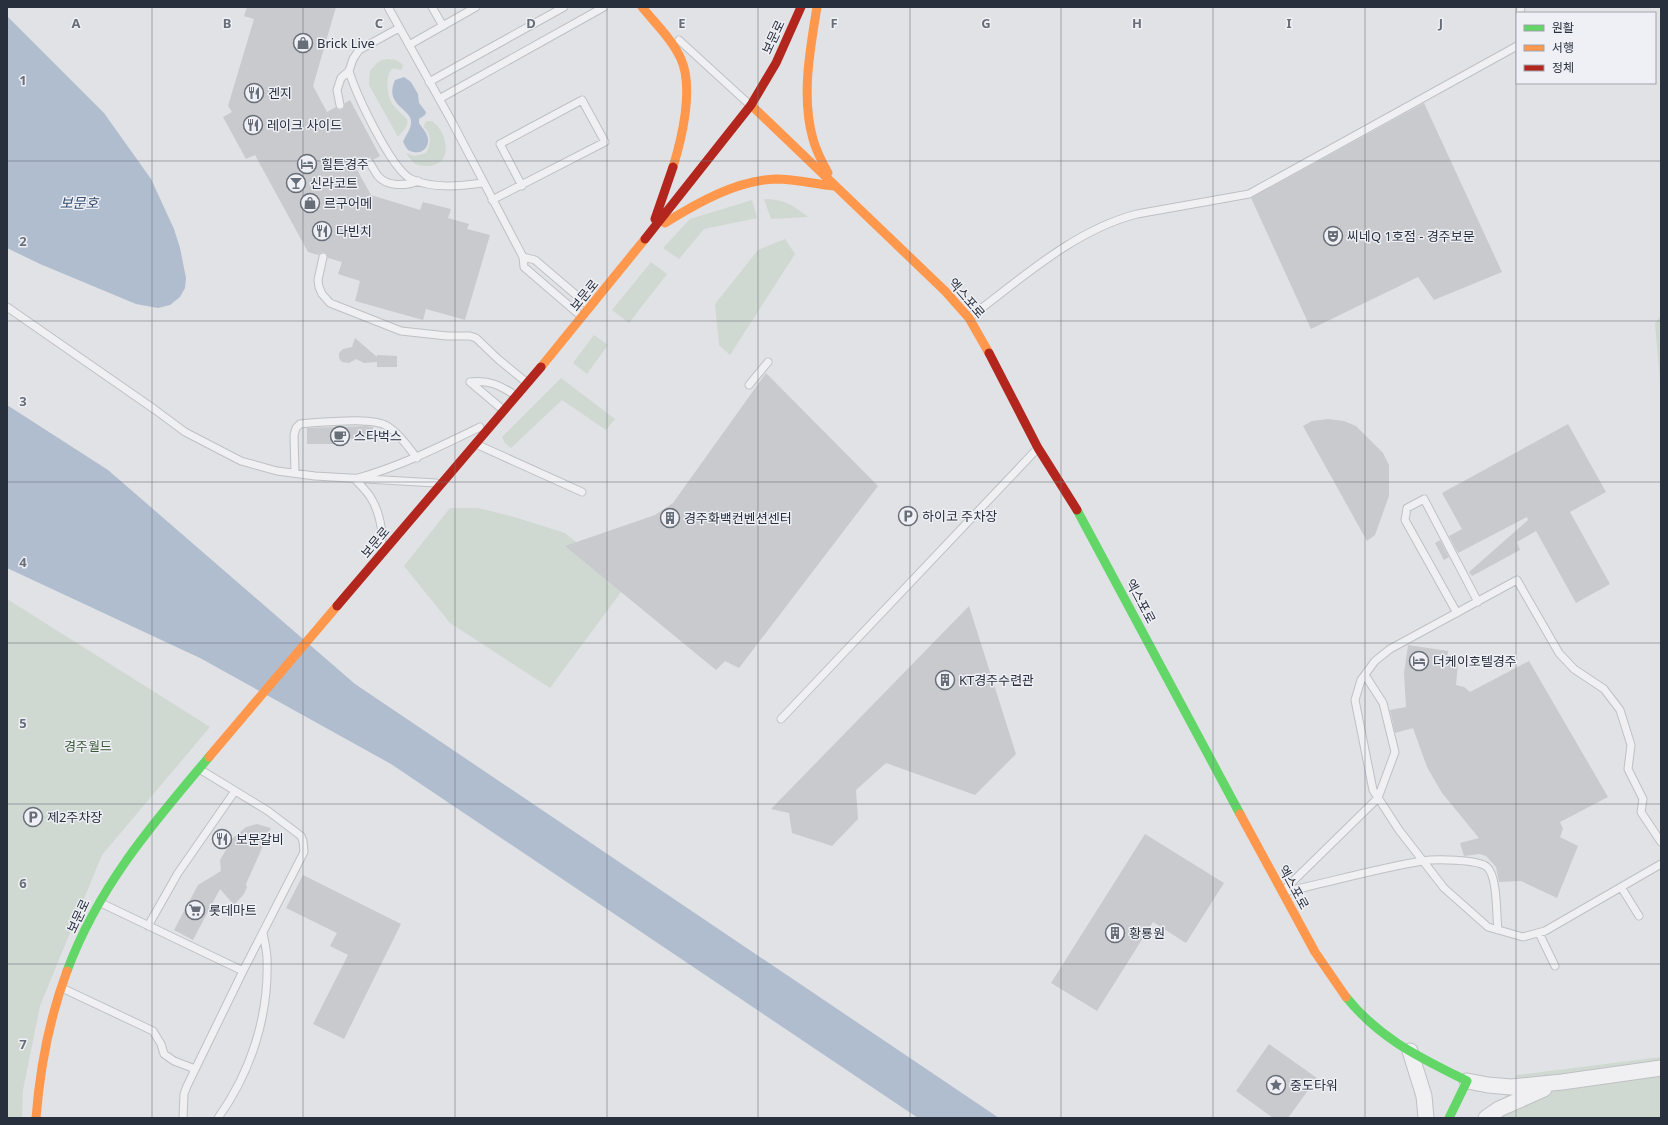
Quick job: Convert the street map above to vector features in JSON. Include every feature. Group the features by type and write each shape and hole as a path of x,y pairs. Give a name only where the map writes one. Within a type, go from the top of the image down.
{"main road":[{"path":"643,7 681,59 686,84 686,108 676,156 650,233"},
{"name":"보문로","path":"36,1118 41,1063 48,1027 60,987 90,916 118,870 142,838 199,769 591,308 751,105 776,62 800,7"},
{"path":"817,7 810,48 809,120 815,147 834,186"},
{"name":"엑스포로","path":"751,105 945,292 969,318 979,333 1038,448 1070,497 1314,950 1343,994 1364,1018 1388,1038 1467,1081"},
{"path":"650,233 685,210 709,198 767,180 782,180 834,186"},
{"path":"1449,1118 1467,1081"}],"street":[{"path":"1410,1051 1424,1096 1426,1118"},
{"path":"1467,1081 1488,1086 1512,1087 1562,1082 1661,1068"},
{"path":"1486,1118 1499,1109 1532,1093 1562,1082"}],"lane":[{"path":"388,7 523,257 524,267 583,317"},
{"path":"432,7 442,26"},
{"path":"409,45 476,7"},
{"path":"429,82 564,7"},
{"path":"439,99 604,7"},
{"path":"643,7 751,105"},
{"path":"340,105 337,90 341,78 349,71 353,59 359,50 400,28"},
{"path":"969,318 1071,242 1098,228 1120,218 1137,214 1250,194 1516,47"},
{"path":"349,71 355,89 396,166 410,178 418,181 454,187 483,183"},
{"path":"492,200 522,186 605,142 582,100 500,144 522,186"},
{"path":"369,162 379,177 386,181 408,185 418,181"},
{"path":"323,257 318,280 319,287 322,294 336,307 401,331 447,336 470,336 476,338 527,383"},
{"path":"523,257 534,260 591,308"},
{"path":"7,307 185,432 241,461 277,471 355,479 442,484"},
{"path":"749,384 768,362"},
{"path":"355,479 382,472 417,458 501,414 470,382 490,382 500,386 516,396"},
{"path":"295,473 294,435 296,428 300,424 310,422 368,421 381,423 396,432 417,458"},
{"path":"476,444 582,492"},
{"path":"781,719 1038,448"},
{"path":"355,479 371,498 378,516 382,542 378,559"},
{"path":"1456,614 1405,520 1407,508 1424,499 1478,602"},
{"path":"1661,842 1641,812 1643,799 1628,769 1631,745 1620,710 1604,689 1574,669 1559,653 1517,580 1390,649 1375,661 1361,680 1355,700 1373,790 1399,830 1444,888 1488,927 1523,937 1545,931 1661,864"},
{"path":"1282,892 1378,798 1395,752 1383,703 1365,675"},
{"path":"183,1118 184,1094 195,1069 304,852 301,836 268,811 199,769"},
{"path":"148,926 178,873 235,791"},
{"path":"1282,892 1423,861 1470,861 1481,863 1488,868 1493,876 1498,930"},
{"path":"1621,887 1639,916"},
{"path":"99,902 243,971"},
{"path":"218,1118 228,1104 248,1066 259,1033 266,981 267,958 263,932"},
{"path":"1539,933 1556,966"},
{"path":"60,987 153,1031 161,1044 164,1054 174,1061 195,1069"}],"green space":[{"path":"388,59 396,60 402,64 403,67 401,70 393,68 387,81 389,97 393,105 407,119 404,131 398,137 369,85 370,71 377,63"},
{"path":"427,121 432,121 438,126 445,141 446,149 441,162 434,165 424,166 414,163 406,153 415,156 426,153 430,139 427,130 424,127"},
{"path":"764,199 777,200 788,204 798,209 808,217 771,219"},
{"path":"752,200 757,218 704,229 679,259 663,248 690,219"},
{"path":"785,239 795,254 730,355 719,345 715,304 758,250"},
{"path":"651,262 667,274 629,323 612,310"},
{"path":"1661,315 1661,392 1655,324"},
{"path":"594,335 608,345 587,374 573,363"},
{"path":"561,378 615,419 606,430 562,400 511,448 505,443 502,437"},
{"path":"450,508 478,508 511,516 565,533 627,584 550,688 450,623 404,566"},
{"name":"경주월드","path":"7,599 210,727 102,855 40,1006 23,1090 22,1118 7,1118"},
{"path":"1661,1057 1661,1118 1493,1118 1517,1075"}],"water":[{"name":"보문호","path":"7,16 104,113 151,179 174,229 180,248 186,278 185,288 180,297 170,305 158,308 136,304 40,264 7,248"},
{"path":"404,77 411,82 418,94 419,103 426,112 425,115 419,119 419,123 427,134 428,143 425,149 419,152 412,152 408,150 403,142 411,121 407,113 395,101 393,95 392,88 395,80"},
{"path":"7,405 108,470 355,684 999,1118 918,1118 391,764 200,658 7,568"}],"building":[{"name":"힐튼경주","path":"247,7 336,7 313,86 327,112 336,107 339,110 343,109 345,103 350,100 380,156 373,160 371,157 366,158 364,160 365,164 356,168 371,195 420,210 423,202 451,209 448,218 469,224 467,229 490,235 465,320 426,309 423,320 355,301 360,281 338,274 342,262 328,258 326,253 322,252 318,255 308,252 255,155 246,159 223,117 232,112 228,106 254,19 244,16"},
{"path":"1424,103 1502,272 1434,300 1418,277 1311,329 1251,198"},
{"path":"355,338 377,357 377,355 397,356 397,367 377,367 377,362 364,363 356,359 349,363 342,362 339,358 339,353 343,349 352,347"},
{"path":"766,373 878,486 739,668 725,661 716,670 565,546 655,515 673,503"},
{"path":"1328,419 1344,421 1356,426 1383,453 1389,465 1389,496 1375,535 1367,541 1303,426 1312,421"},
{"path":"1568,424 1606,492 1570,512 1610,584 1576,603 1536,531 1517,542 1520,550 1472,576 1469,572 1528,520 1527,517 1458,553 1449,536 1462,529 1442,493"},
{"name":"스타벅스","path":"373,427 373,438 348,439 348,444 307,444 307,428"},
{"path":"1440,540 1449,557 1444,560 1435,543"},
{"name":"KT경주수련관","path":"969,606 1016,754 975,795 886,763 856,790 858,819 832,846 792,833 789,813 771,809"},
{"path":"1408,645 1448,651 1447,663 1458,664 1456,685 1464,687 1470,692 1529,661 1608,797 1560,822 1563,829 1560,837 1578,846 1557,898 1521,881 1499,882 1496,867 1486,856 1480,854 1464,856 1460,843 1479,838 1442,793 1427,767 1413,728 1395,733 1390,710 1406,707 1404,673"},
{"path":"257,824 271,828 246,884 247,887 244,894 234,905 220,889 193,940 174,930 198,885 221,871 220,860 233,838 246,827"},
{"name":"황룡원","path":"1145,834 1224,883 1186,943 1153,922 1097,1011 1051,983"},
{"path":"303,875 401,924 344,1039 313,1024 348,955 330,946 337,933 286,908"},
{"path":"1269,1044 1317,1078 1288,1118 1273,1118 1236,1091"}],"traffic: fast":[{"path":"1077,510 1240,814"},
{"path":"67,971 94,911 111,884 129,857 168,806 209,757"},
{"path":"1346,997 1372,1024 1401,1046 1467,1081 1449,1118"}],"traffic: slow":[{"path":"642,7 673,45 681,59 685,71 687,98 683,128 673,167"},
{"path":"817,7 809,57 807,90 809,123 814,143 828,173"},
{"path":"751,105 945,291 969,318 989,353"},
{"path":"665,223 718,194 747,183 761,180 783,179 834,186"},
{"path":"541,367 645,239"},
{"path":"209,757 337,606"},
{"path":"1240,814 1315,952 1346,997"},
{"path":"36,1118 46,1043 55,1007 67,971"}],"traffic: jam":[{"path":"645,239 751,105 776,63 801,7"},
{"path":"655,219 673,167"},
{"path":"989,353 1038,448 1077,510"},
{"path":"337,606 541,367"}],"place":[{"name":"Brick Live","path":"303,43"},
{"name":"겐지","path":"254,93"},
{"name":"레이크 사이드","path":"253,125"},
{"name":"힐튼경주","path":"307,164"},
{"name":"신라코트","path":"296,183"},
{"name":"르구어메","path":"310,203"},
{"name":"다빈치","path":"322,231"},
{"name":"씨네Q 1호점 - 경주보문","path":"1333,236"},
{"name":"스타벅스","path":"340,436"},
{"name":"하이코 주차장","path":"908,516"},
{"name":"경주화백컨벤션센터","path":"670,518"},
{"name":"더케이호텔경주","path":"1419,661"},
{"name":"KT경주수련관","path":"945,680"},
{"name":"제2주차장","path":"33,817"},
{"name":"보문갈비","path":"222,839"},
{"name":"롯데마트","path":"195,910"},
{"name":"황룡원","path":"1115,933"},
{"name":"중도타워","path":"1276,1085"}]}
